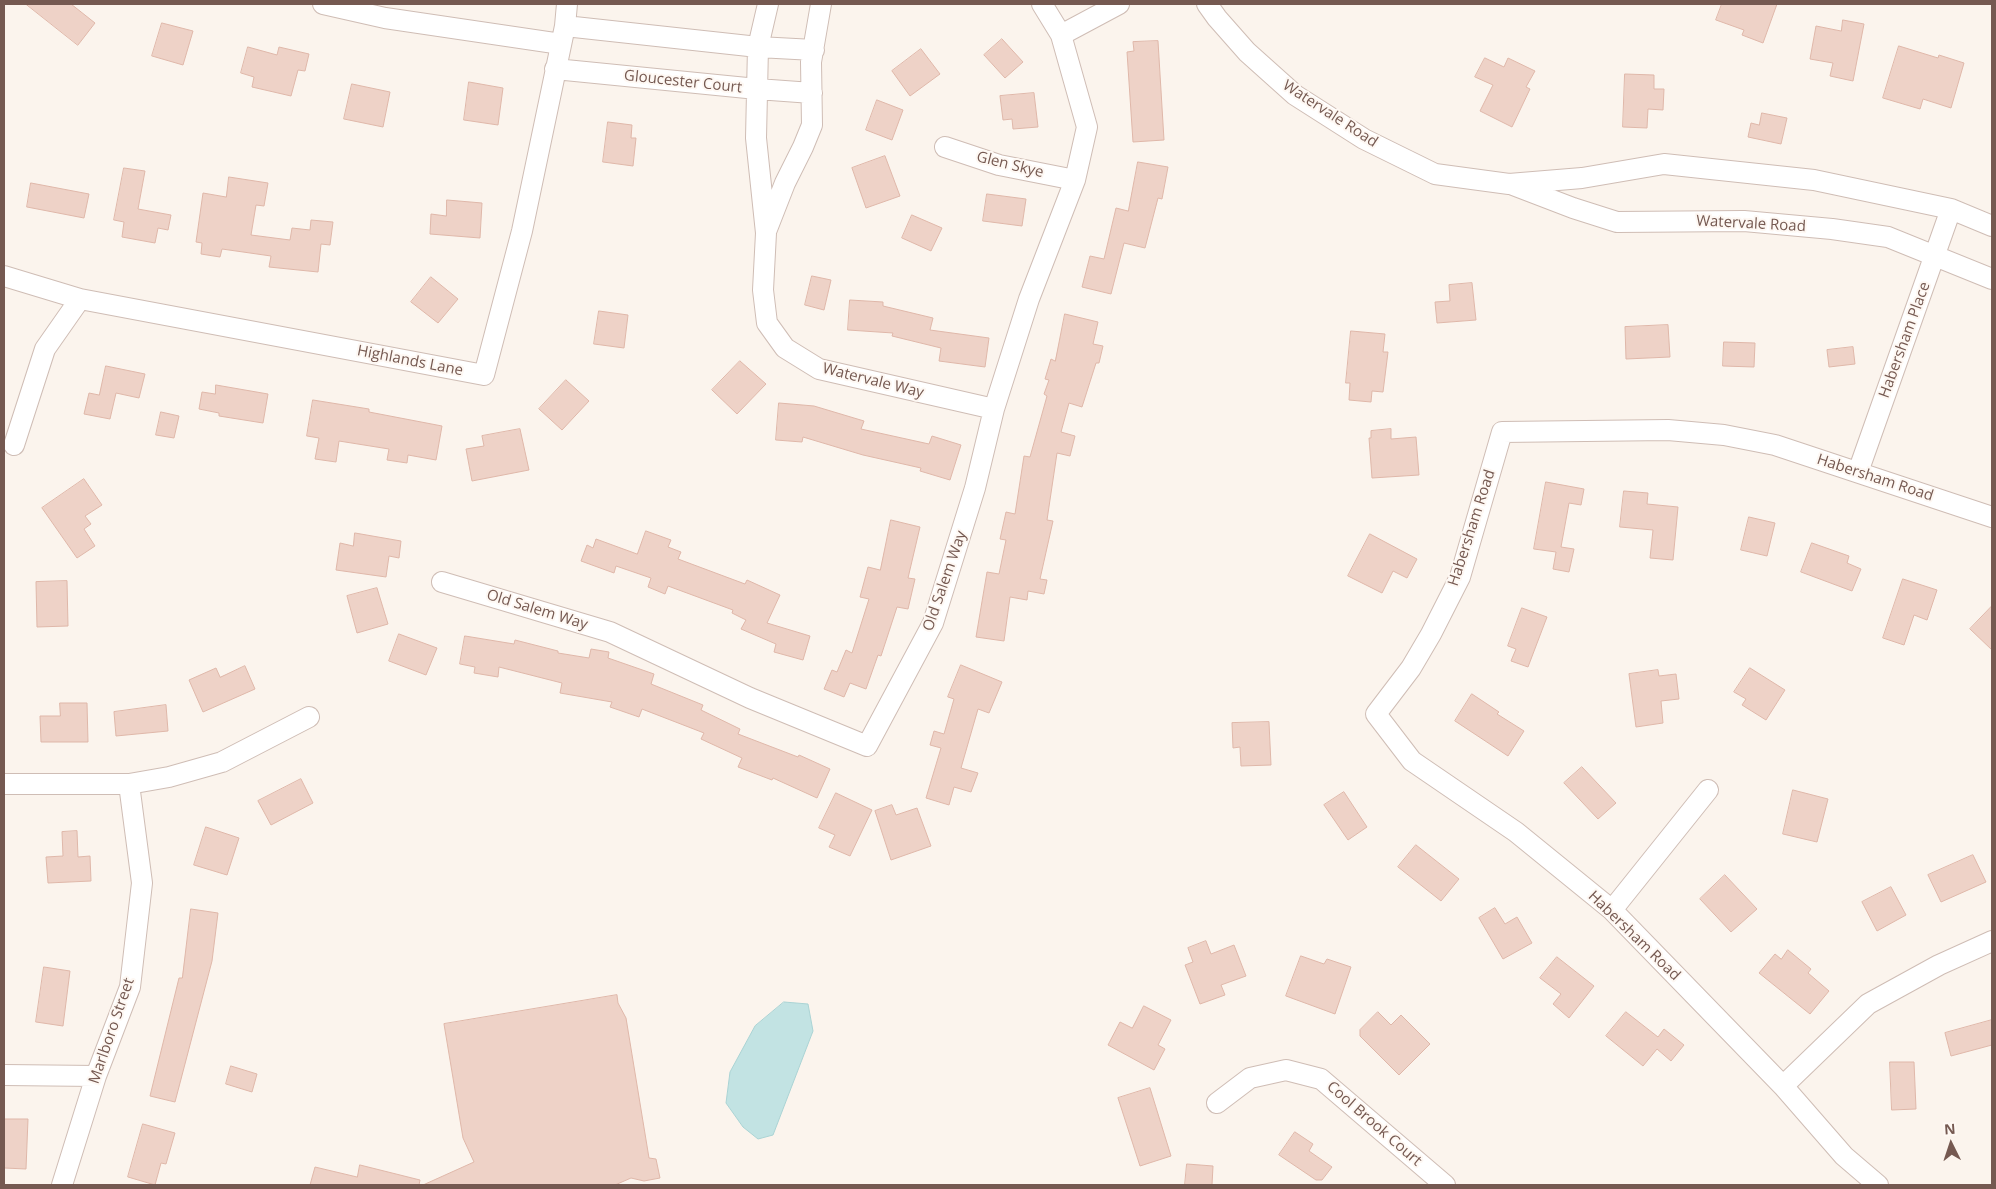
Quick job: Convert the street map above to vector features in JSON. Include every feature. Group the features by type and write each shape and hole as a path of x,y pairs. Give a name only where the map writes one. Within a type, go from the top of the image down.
{"street":[{"path":"323,4 563,35 814,50"},
{"name":"Highlands Lane","path":"4,276 80,298 484,375 522,231 563,35 567,4"},
{"name":"Watervale Way","path":"768,4 758,47 756,138 766,234 763,290 767,322 785,348 819,369 994,409"},
{"name":"Watervale Way","path":"766,234 785,183 812,126 811,62 821,4"},
{"name":"Old Salem Way","path":"442,582 610,632 750,698 866,746 933,623 975,488 994,409 1029,300 1075,180 1086,127 1061,35 1042,4"},
{"path":"1061,35 1119,4"},
{"name":"Watervale Road","path":"1208,4 1217,18 1247,52 1288,89 1364,139 1436,174 1509,184 1582,178 1664,164 1814,180 1951,208 1992,226"},
{"name":"Gloucester Court","path":"555,69 812,93"},
{"name":"Glen Skye","path":"945,147 999,165 1075,180"},
{"name":"Watervale Road","path":"1509,184 1617,222 1744,221 1888,237 1992,279"},
{"name":"Habersham Place","path":"1858,472 1951,208"},
{"path":"14,446 45,349 80,298"},
{"name":"Habersham Road","path":"1878,1185 1844,1156 1783,1086 1612,910 1516,832 1412,761 1376,714 1411,668 1460,578 1502,432 1668,430 1724,435 1775,446 1992,517"},
{"path":"4,784 129,784 169,777 222,762 309,717"},
{"name":"Marlboro Street","path":"62,1185 96,1076 130,987 142,882 129,784"},
{"path":"1612,910 1708,790"},
{"path":"1783,1086 1868,1004 1939,965 1992,941"},
{"name":"Cool Brook Court","path":"1217,1103 1250,1078 1286,1070 1321,1079 1445,1185"},
{"path":"4,1074 96,1076"}],"water":[{"path":"784,1002 808,1004 813,1031 773,1135 758,1139 743,1127 726,1103 730,1072 755,1026"}],"building":[{"path":"26,4 71,4 95,23 78,45"},
{"path":"1722,4 1777,4 1763,43 1742,35 1744,30 1716,20"},
{"path":"1843,20 1864,24 1853,81 1830,76 1833,63 1810,59 1816,26 1841,31"},
{"path":"162,23 193,31 183,65 152,56"},
{"path":"1002,39 1023,62 1005,78 984,55"},
{"path":"1158,41 1164,140 1133,142 1127,52 1134,51 1133,42"},
{"path":"1899,46 1938,58 1939,55 1964,63 1951,108 1923,99 1920,109 1883,98"},
{"path":"248,47 277,55 279,47 309,54 305,71 298,70 291,96 252,87 254,77 241,73"},
{"path":"921,49 940,74 910,96 892,71"},
{"path":"1485,58 1504,67 1508,58 1535,71 1526,87 1530,89 1512,127 1480,111 1493,85 1475,77"},
{"path":"1625,74 1654,75 1654,89 1664,89 1663,110 1648,109 1647,128 1623,127"},
{"path":"469,82 503,88 498,125 464,120"},
{"path":"352,84 390,92 383,127 344,119"},
{"path":"1034,93 1038,127 1013,129 1012,119 1003,120 1000,96"},
{"path":"877,100 903,110 892,140 866,130"},
{"path":"1762,113 1787,118 1781,144 1748,137 1751,123 1759,125"},
{"path":"608,122 632,125 631,138 636,138 633,166 603,162"},
{"path":"885,156 900,196 866,208 852,168"},
{"path":"1138,162 1168,167 1162,199 1158,198 1145,248 1124,243 1111,294 1082,287 1090,256 1104,259 1116,208 1128,211"},
{"path":"124,168 145,171 138,209 171,215 168,230 158,228 155,243 122,237 124,222 114,220"},
{"path":"229,177 268,183 264,206 256,205 251,235 290,240 292,228 310,230 311,220 333,222 330,245 321,244 318,272 269,267 271,256 222,249 220,257 201,254 202,243 196,242 203,193 226,197"},
{"path":"31,183 89,194 84,218 27,207"},
{"path":"987,194 1026,199 1022,226 983,221"},
{"path":"447,200 482,203 480,238 430,234 431,214 446,216"},
{"path":"912,215 942,228 931,251 902,238"},
{"path":"812,276 831,280 824,310 805,305"},
{"path":"431,277 458,299 438,323 411,302"},
{"path":"1472,283 1476,320 1437,323 1435,302 1450,301 1449,285"},
{"path":"850,300 883,302 883,306 933,318 930,330 989,338 985,367 939,361 941,348 892,336 893,333 848,330"},
{"path":"599,311 628,315 624,348 594,344"},
{"path":"1065,314 1098,322 1093,344 1103,346 1099,363 1096,363 1082,407 1069,403 1061,432 1075,436 1070,456 1057,453 1047,520 1053,521 1040,579 1047,580 1044,594 1028,591 1027,600 1010,597 1004,641 976,637 987,572 999,574 1006,540 1000,539 1006,512 1015,514 1024,456 1030,457 1047,396 1044,394 1049,380 1045,379 1051,359 1055,361"},
{"path":"1668,325 1670,357 1626,359 1625,327"},
{"path":"1351,331 1385,334 1383,352 1388,352 1383,392 1372,391 1371,402 1349,400 1350,383 1346,383"},
{"path":"1724,342 1755,343 1754,367 1723,366"},
{"path":"1853,347 1855,364 1829,367 1827,350"},
{"path":"740,361 766,384 737,414 712,390"},
{"path":"106,366 145,374 139,398 116,393 110,419 84,414 89,393 99,395"},
{"path":"566,380 589,401 562,430 539,409"},
{"path":"216,385 268,394 263,423 219,416 219,413 199,409 202,392 215,394"},
{"path":"313,400 369,409 369,412 442,426 436,460 408,455 407,463 387,460 389,449 339,441 336,462 315,459 319,438 307,436"},
{"path":"779,403 814,406 864,421 861,429 929,444 932,436 961,445 950,480 920,471 921,468 863,455 803,437 802,442 776,440"},
{"path":"161,412 179,416 174,438 156,435"},
{"path":"520,429 529,470 472,481 466,449 484,446 482,436"},
{"path":"1391,429 1391,439 1416,437 1419,475 1372,478 1369,438 1371,438 1371,431"},
{"path":"84,479 102,505 85,516 91,524 84,529 95,546 77,558 42,508"},
{"path":"1546,482 1584,489 1581,505 1569,503 1561,547 1574,549 1569,572 1553,569 1556,552 1534,549"},
{"path":"1624,491 1648,493 1647,504 1678,507 1673,560 1650,558 1653,530 1620,527"},
{"path":"1749,517 1775,523 1767,556 1741,550"},
{"path":"891,520 920,527 908,578 915,579 908,609 897,607 881,656 878,655 866,689 850,683 844,697 824,689 832,670 837,672 846,650 852,653 869,599 860,597 868,567 880,570"},
{"path":"646,531 671,540 668,547 681,552 678,559 745,584 747,580 780,595 767,623 810,636 803,660 774,652 776,644 741,629 746,620 732,613 733,610 668,586 665,594 648,587 651,578 616,566 614,573 581,561 587,545 593,548 596,539 637,554"},
{"path":"355,533 401,541 399,558 389,556 386,577 336,570 340,543 353,546"},
{"path":"1370,534 1417,559 1407,578 1393,571 1382,593 1348,576"},
{"path":"1812,543 1849,556 1847,563 1861,569 1852,591 1801,572"},
{"path":"1903,579 1937,590 1927,620 1914,615 1904,645 1883,638"},
{"path":"67,581 68,626 37,627 36,582"},
{"path":"377,588 388,624 357,633 347,596"},
{"path":"1992,606 1992,650 1970,629"},
{"path":"1522,608 1547,617 1528,667 1511,661 1516,649 1508,646"},
{"path":"399,634 437,648 426,675 389,661"},
{"path":"465,636 514,644 515,640 558,651 558,653 589,658 591,649 609,652 608,658 654,674 651,684 703,705 701,710 740,729 738,734 798,757 799,755 830,769 817,798 773,778 772,780 738,767 742,758 701,739 704,733 642,709 639,717 610,707 612,702 560,693 562,683 499,667 498,677 474,673 475,667 460,664"},
{"path":"961,665 1002,682 989,713 978,709 961,768 978,773 971,792 954,787 949,805 926,798 941,748 930,745 934,731 944,734 954,699 948,697"},
{"path":"245,666 255,689 203,712 189,680 216,668 220,677"},
{"path":"1750,668 1785,690 1766,720 1742,705 1746,699 1734,692"},
{"path":"1658,670 1659,676 1676,674 1679,699 1661,701 1663,723 1636,727 1629,674"},
{"path":"1472,694 1499,712 1497,714 1524,731 1508,756 1455,721"},
{"path":"60,703 87,703 88,742 41,742 40,716 60,716"},
{"path":"166,705 168,731 116,736 114,712"},
{"path":"1269,722 1271,765 1241,766 1240,747 1233,748 1232,723"},
{"path":"1582,767 1616,803 1598,819 1564,783"},
{"path":"301,779 313,803 271,825 258,801"},
{"path":"1793,790 1828,799 1817,842 1783,834"},
{"path":"1344,792 1367,827 1348,840 1324,805"},
{"path":"836,793 872,810 850,856 829,847 835,835 819,828"},
{"path":"892,805 896,815 917,808 931,846 891,860 875,811"},
{"path":"206,827 239,838 227,875 194,865"},
{"path":"77,831 78,857 90,856 91,881 48,883 46,857 63,856 62,832"},
{"path":"1416,845 1459,879 1441,901 1398,867"},
{"path":"1973,855 1986,882 1941,902 1928,875"},
{"path":"1725,875 1757,909 1731,932 1700,899"},
{"path":"1891,887 1906,915 1877,931 1862,902"},
{"path":"1495,908 1505,924 1517,917 1532,943 1503,959 1479,918"},
{"path":"191,909 218,913 212,961 175,1102 150,1096 179,978 182,978"},
{"path":"1206,941 1211,954 1234,945 1246,976 1221,985 1225,995 1200,1004 1185,965 1193,962 1188,948"},
{"path":"1788,950 1811,969 1808,973 1829,991 1810,1014 1759,973 1775,954 1781,959"},
{"path":"1301,956 1324,964 1327,959 1351,967 1335,1014 1286,996"},
{"path":"1557,957 1594,986 1569,1018 1553,1004 1561,994 1540,978"},
{"path":"44,967 70,971 63,1026 36,1022"},
{"path":"617,995 618,1003 626,1018 649,1158 656,1159 660,1178 644,1181 631,1178 615,1185 423,1185 474,1162 463,1138 444,1024"},
{"path":"1144,1006 1171,1020 1158,1045 1165,1049 1154,1070 1108,1045 1120,1022 1132,1028"},
{"path":"1378,1012 1391,1025 1401,1015 1430,1044 1399,1075 1360,1036 1360,1030"},
{"path":"1626,1012 1658,1037 1664,1029 1684,1045 1671,1061 1657,1049 1643,1066 1606,1036"},
{"path":"1992,1020 1992,1045 1951,1056 1945,1033"},
{"path":"1890,1062 1914,1062 1916,1109 1892,1110"},
{"path":"231,1066 257,1074 252,1092 226,1084"},
{"path":"1150,1088 1171,1156 1140,1166 1118,1098"},
{"path":"4,1119 28,1119 26,1169 4,1168"},
{"path":"143,1124 175,1133 166,1164 161,1163 155,1185 128,1177"},
{"path":"1295,1132 1313,1144 1309,1151 1332,1167 1322,1180 1316,1180 1279,1155"},
{"path":"1187,1164 1213,1166 1212,1185 1185,1185"},
{"path":"360,1165 420,1180 419,1185 310,1185 315,1167 357,1177"}]}
